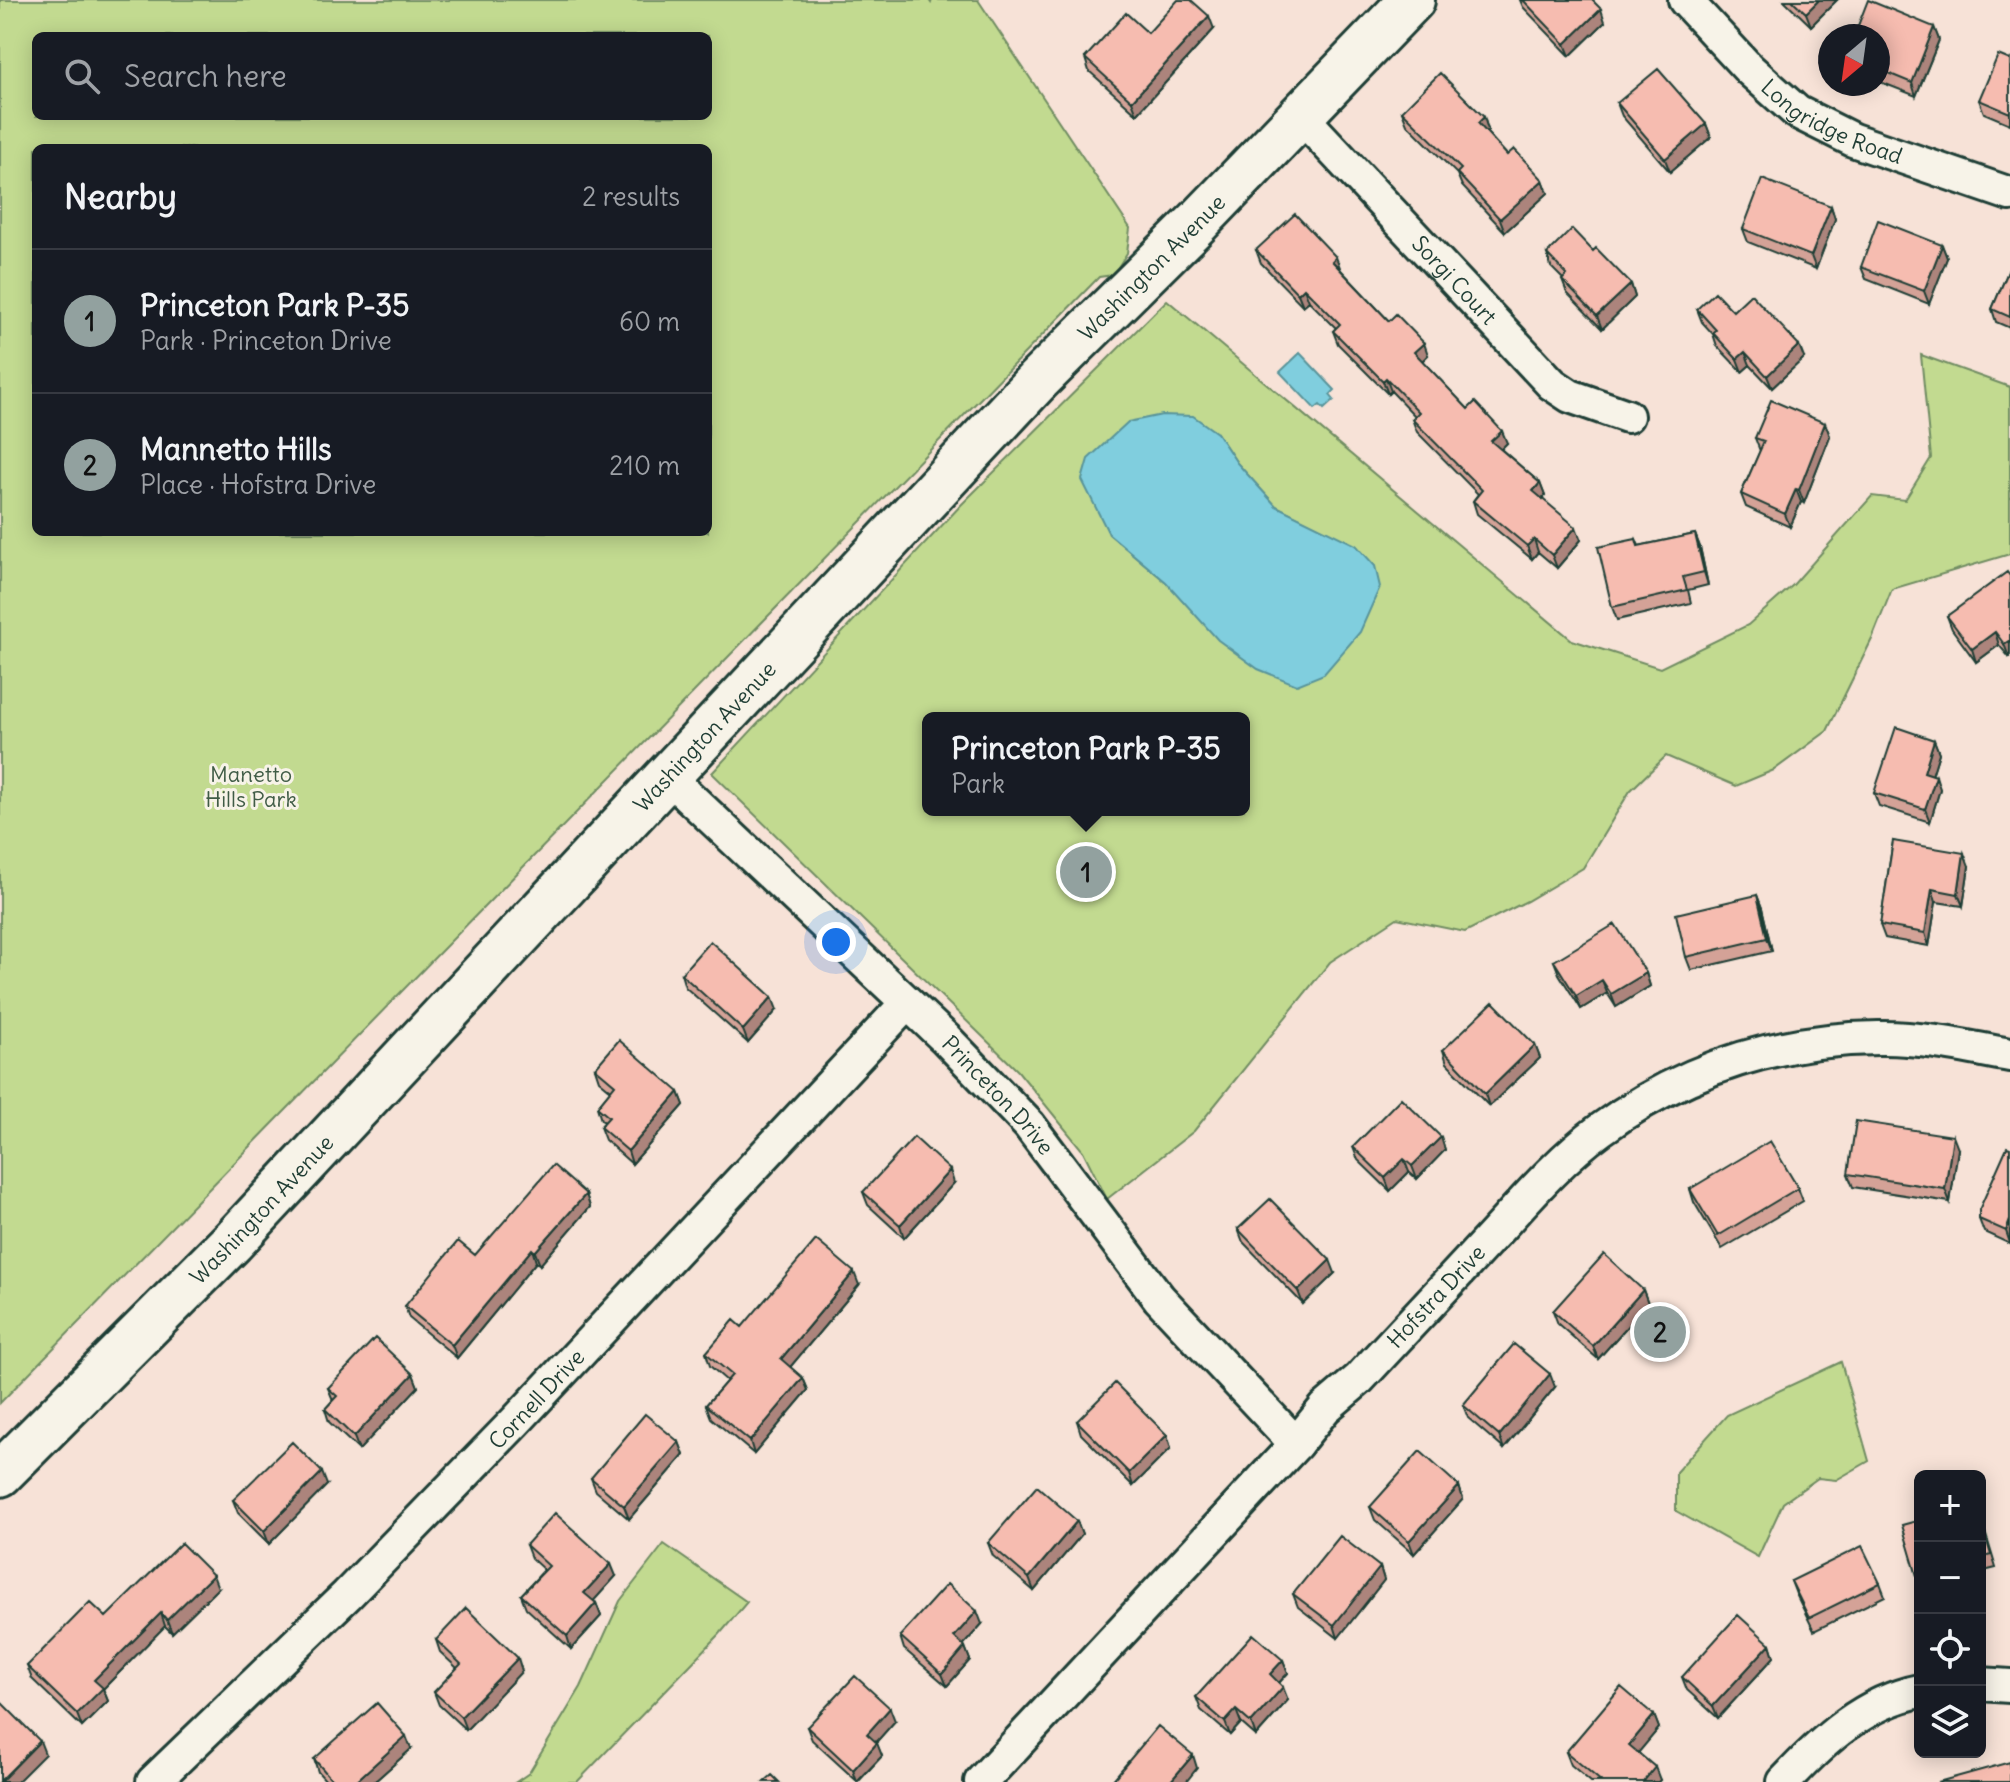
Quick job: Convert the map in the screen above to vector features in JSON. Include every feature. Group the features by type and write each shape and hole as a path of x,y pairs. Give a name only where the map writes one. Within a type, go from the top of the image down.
{"main road":[{"name":"Washington Avenue","path":"0,1474 232,1242 1037,381 1199,221 1412,0"}],"street":[{"name":"Longridge Road","path":"1685,0 1749,69 1797,112 1853,140 2010,194"},
{"name":"Sorgi Court","path":"1300,115 1552,384 1570,396 1627,416"},
{"name":"Princeton Drive","path":"667,776 946,1039 1029,1125 1159,1298 1296,1444"},
{"name":"Cornell Drive","path":"153,1782 347,1595 907,1003"},
{"name":"Hofstra Drive","path":"981,1782 1296,1444 1325,1408 1359,1379 1549,1174 1599,1131 1665,1089 1782,1046 1880,1038 1932,1041 2010,1055"},
{"path":"1986,1684 2010,1686"},
{"path":"1784,1782 1813,1751 1857,1716 1900,1695 1914,1692"}],"green space":[{"name":"Manetto Hills Park","path":"0,0 929,0 931,3 932,0 978,0 1130,228 1127,253 1113,275 1099,277 0,1403"},
{"path":"1167,300 1572,640 1660,668 1748,625 1793,585 1872,496 1905,500 1931,458 1921,355 2010,387 2010,554 1892,589 1872,639 1827,731 1774,770 1736,786 1666,756 1630,791 1583,868 1465,932 1397,918 1330,962 1194,1131 1107,1199 1083,1151 1018,1071 712,773 961,505","holes":["1217,433 1237,463 1276,506 1356,546 1166,582 1109,534"]},
{"path":"1841,1362 1869,1461 1836,1480 1818,1478 1783,1503 1758,1557 1676,1511 1676,1472 1727,1415"},
{"path":"664,1544 747,1602 577,1782 516,1782 529,1773 581,1687 620,1601"}],"water":[{"path":"1300,353 1335,390 1330,395 1334,400 1324,409 1320,405 1315,409 1280,372"},
{"path":"1162,415 1193,416 1217,433 1237,463 1276,506 1356,545 1375,566 1380,587 1360,632 1324,674 1297,685 1258,669 1218,640 1166,582 1109,534 1082,480 1088,459 1128,422"}],"building":[{"path":"1178,0 1191,0 1209,16 1132,101 1085,58 1126,13 1148,33"},
{"path":"1523,0 1592,0 1601,9 1565,44"},
{"path":"1792,0 1819,0 1806,13"},
{"path":"1868,0 1934,27 1912,83 1890,74 1890,24 1859,24"},
{"path":"1998,55 2010,60 2010,113 1979,100"},
{"path":"1658,69 1706,124 1665,159 1617,103"},
{"path":"1440,73 1484,117 1478,123 1507,155 1514,149 1543,180 1500,219 1457,173 1461,169 1402,111"},
{"path":"1762,179 1831,206 1811,256 1743,229"},
{"path":"1295,214 1336,257 1332,261 1389,321 1396,314 1424,343 1414,352 1468,409 1475,402 1502,431 1491,441 1540,483 1533,491 1576,527 1552,555 1534,539 1527,546 1473,501 1482,490 1412,419 1419,412 1333,331 1340,324 1304,288 1298,294 1256,250"},
{"path":"1878,220 1942,245 1924,291 1861,267"},
{"path":"1572,229 1593,251 1596,248 1631,284 1597,316 1562,280 1567,275 1547,254"},
{"path":"2010,267 2010,317 1992,309"},
{"path":"1715,292 1733,311 1751,294 1799,345 1767,376 1745,352 1737,359 1713,333 1716,330 1697,309"},
{"path":"1771,400 1825,423 1799,490 1796,489 1785,514 1741,494 1764,441 1755,438"},
{"path":"1695,534 1704,572 1683,577 1687,590 1612,607 1598,547 1636,539 1638,546"},
{"path":"2007,572 2010,576 2010,640 2004,644 1995,632 1972,649 1947,616"},
{"path":"1896,727 1934,740 1924,772 1936,776 1925,809 1874,793"},
{"path":"1893,841 1964,853 1958,894 1932,889 1925,933 1880,925"},
{"path":"1757,895 1767,938 1686,957 1676,914"},
{"path":"1615,924 1646,973 1611,994 1602,980 1576,996 1554,961"},
{"path":"710,941 772,997 743,1030 681,974"},
{"path":"1493,1002 1535,1045 1485,1094 1443,1050"},
{"path":"619,1040 679,1092 628,1151 600,1127 609,1117 597,1107 615,1085 595,1068"},
{"path":"1401,1098 1441,1137 1412,1166 1404,1159 1385,1178 1353,1147"},
{"path":"1856,1121 1953,1136 1945,1189 1848,1174"},
{"path":"914,1137 950,1170 900,1225 863,1192"},
{"path":"1770,1141 1798,1188 1718,1236 1690,1189"},
{"path":"2007,1147 2010,1148 2010,1220 2006,1231 1979,1219 1979,1210"},
{"path":"553,1165 586,1194 535,1252 532,1249 452,1345 405,1306 458,1241 475,1255"},
{"path":"1270,1199 1330,1260 1298,1291 1238,1229"},
{"path":"816,1240 854,1272 781,1359 803,1378 750,1441 706,1405 732,1375 706,1353 734,1320 742,1327"},
{"path":"1604,1254 1643,1290 1593,1346 1553,1311"},
{"path":"375,1338 413,1374 354,1437 325,1409 337,1396 328,1388"},
{"path":"1514,1344 1550,1374 1499,1436 1463,1405"},
{"path":"1115,1383 1167,1435 1129,1473 1077,1421"},
{"path":"645,1414 679,1442 624,1506 591,1478"},
{"path":"292,1442 322,1472 264,1531 233,1500"},
{"path":"1420,1451 1459,1486 1409,1541 1370,1507"},
{"path":"1037,1486 1077,1521 1029,1578 988,1543"},
{"path":"555,1513 611,1564 584,1593 596,1603 567,1636 521,1595 549,1566 526,1545"},
{"path":"1914,1522 1914,1566 1902,1525"},
{"path":"1340,1536 1380,1567 1334,1625 1293,1594"},
{"path":"1986,1538 1991,1555 1986,1556"},
{"path":"181,1543 213,1575 167,1620 161,1613 94,1680 103,1688 77,1714 27,1666 90,1602 106,1617"},
{"path":"1862,1546 1880,1583 1809,1618 1791,1581"},
{"path":"947,1584 977,1611 954,1637 965,1647 942,1674 900,1636"},
{"path":"466,1608 518,1658 461,1717 434,1692 461,1664 436,1640"},
{"path":"1738,1615 1770,1644 1713,1706 1682,1677"},
{"path":"1253,1634 1283,1660 1270,1674 1283,1687 1251,1723 1236,1710 1225,1722 1196,1697"},
{"path":"855,1676 890,1708 867,1734 877,1743 853,1770 807,1727"},
{"path":"1621,1687 1654,1715 1629,1745 1655,1767 1643,1782 1602,1782 1566,1752"},
{"path":"0,1701 40,1741 0,1781"},
{"path":"377,1703 406,1736 355,1782 334,1782 314,1759"},
{"path":"1158,1726 1193,1755 1170,1782 1111,1782"},
{"path":"2010,1762 2010,1782 1938,1782"},
{"path":"772,1775 779,1782 764,1782"}],"place":[{"name":"Princeton Park P-35","path":"1086,872"},
{"name":"Mannetto Hills","path":"1660,1332"}]}
